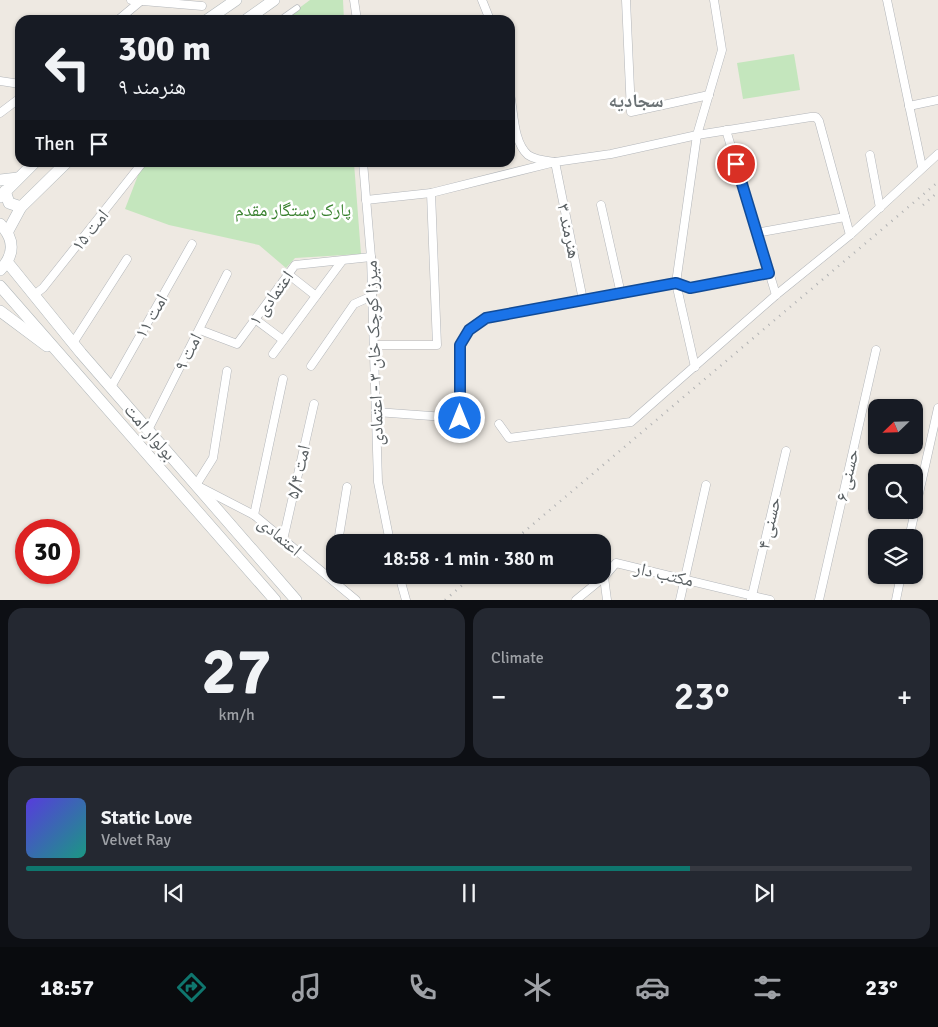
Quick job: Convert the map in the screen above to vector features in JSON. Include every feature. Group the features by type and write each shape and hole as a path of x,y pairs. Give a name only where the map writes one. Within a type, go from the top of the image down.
{"main road":[{"path":"214,15 236,0"},
{"path":"253,15 274,0"},
{"path":"21,207 9,203 3,194 30,167"},
{"path":"4,266 12,252 12,241 4,228 21,207 62,167"},
{"path":"0,180 18,178"},
{"name":"بولوار امت","path":"4,266 34,295 73,343 296,600"},
{"name":"بولوار امت","path":"0,286 275,600"},
{"path":"0,311 68,362"}],"street":[{"path":"131,0 202,6"},
{"path":"356,0 357,15"},
{"path":"482,0 488,15"},
{"path":"626,0 631,112 709,95"},
{"path":"695,367 676,283 697,135 722,50 714,0"},
{"path":"887,0 922,167"},
{"path":"124,15 142,1"},
{"path":"287,15 297,8"},
{"path":"0,81 15,83"},
{"path":"909,106 938,100"},
{"path":"0,113 15,102"},
{"path":"366,200 431,193 555,162 611,154 726,130 816,117 819,121 850,235"},
{"path":"515,121 522,147 529,155 555,162"},
{"path":"726,130 776,295"},
{"path":"499,424 509,438 631,422 776,295 850,235 938,154"},
{"path":"870,155 880,208"},
{"name":"هنرمند ۳","path":"555,162 583,300"},
{"name":"امت ۱۵","path":"34,295 43,288 139,167"},
{"name":"میرزا کوچک خان ۳ - اعتمادی","path":"363,167 371,258 378,482 388,534"},
{"path":"374,345 437,344 431,193"},
{"path":"601,205 620,294"},
{"path":"756,233 846,217"},
{"name":"امت ۱۱","path":"111,387 192,244"},
{"name":"اعتمادی ۱","path":"200,330 236,344 295,265 371,258"},
{"path":"73,343 127,259"},
{"path":"273,354 342,261"},
{"path":"376,412 460,418 460,345 469,330 486,318 676,283 690,288 769,273"},
{"name":"امت ۹","path":"148,430 227,274"},
{"path":"288,274 316,296"},
{"path":"311,366 354,304 372,296"},
{"path":"256,319 283,340"},
{"name":"حسنی ۶","path":"819,600 876,350"},
{"path":"196,485 213,458 227,371"},
{"path":"254,514 283,379"},
{"name":"امت ۵/۴","path":"283,540 314,404"},
{"path":"911,529 938,408"},
{"name":"حسنی ۴","path":"752,597 786,450"},
{"name":"اعتمادی","path":"196,485 254,514 283,540 326,573"},
{"path":"680,600 706,485"},
{"path":"339,534 347,487"},
{"name":"مکتب دار","path":"611,569 616,563 770,600"},
{"name":"اعتمادی","path":"339,584 356,600"},
{"path":"402,584 406,600"},
{"path":"576,600 595,584"},
{"path":"605,584 607,600"},
{"path":"896,600 899,584"}],"green space":[{"path":"310,0 343,0 344,15 290,15"},
{"path":"794,54 800,90 743,99 737,63"},
{"name":"پارک رستگار مقدم","path":"142,167 354,167 361,254 295,258 286,268 259,245 169,225 125,209"}],"railway":[{"path":"521,534 938,182"},
{"path":"923,205 938,192"},
{"path":"445,600 464,584"}],"district":[{"name":"سجادیه","path":"636,100"}],"route":[{"path":"460,418 460,345 469,330 486,318 676,283 690,288 769,273 736,164"}]}
